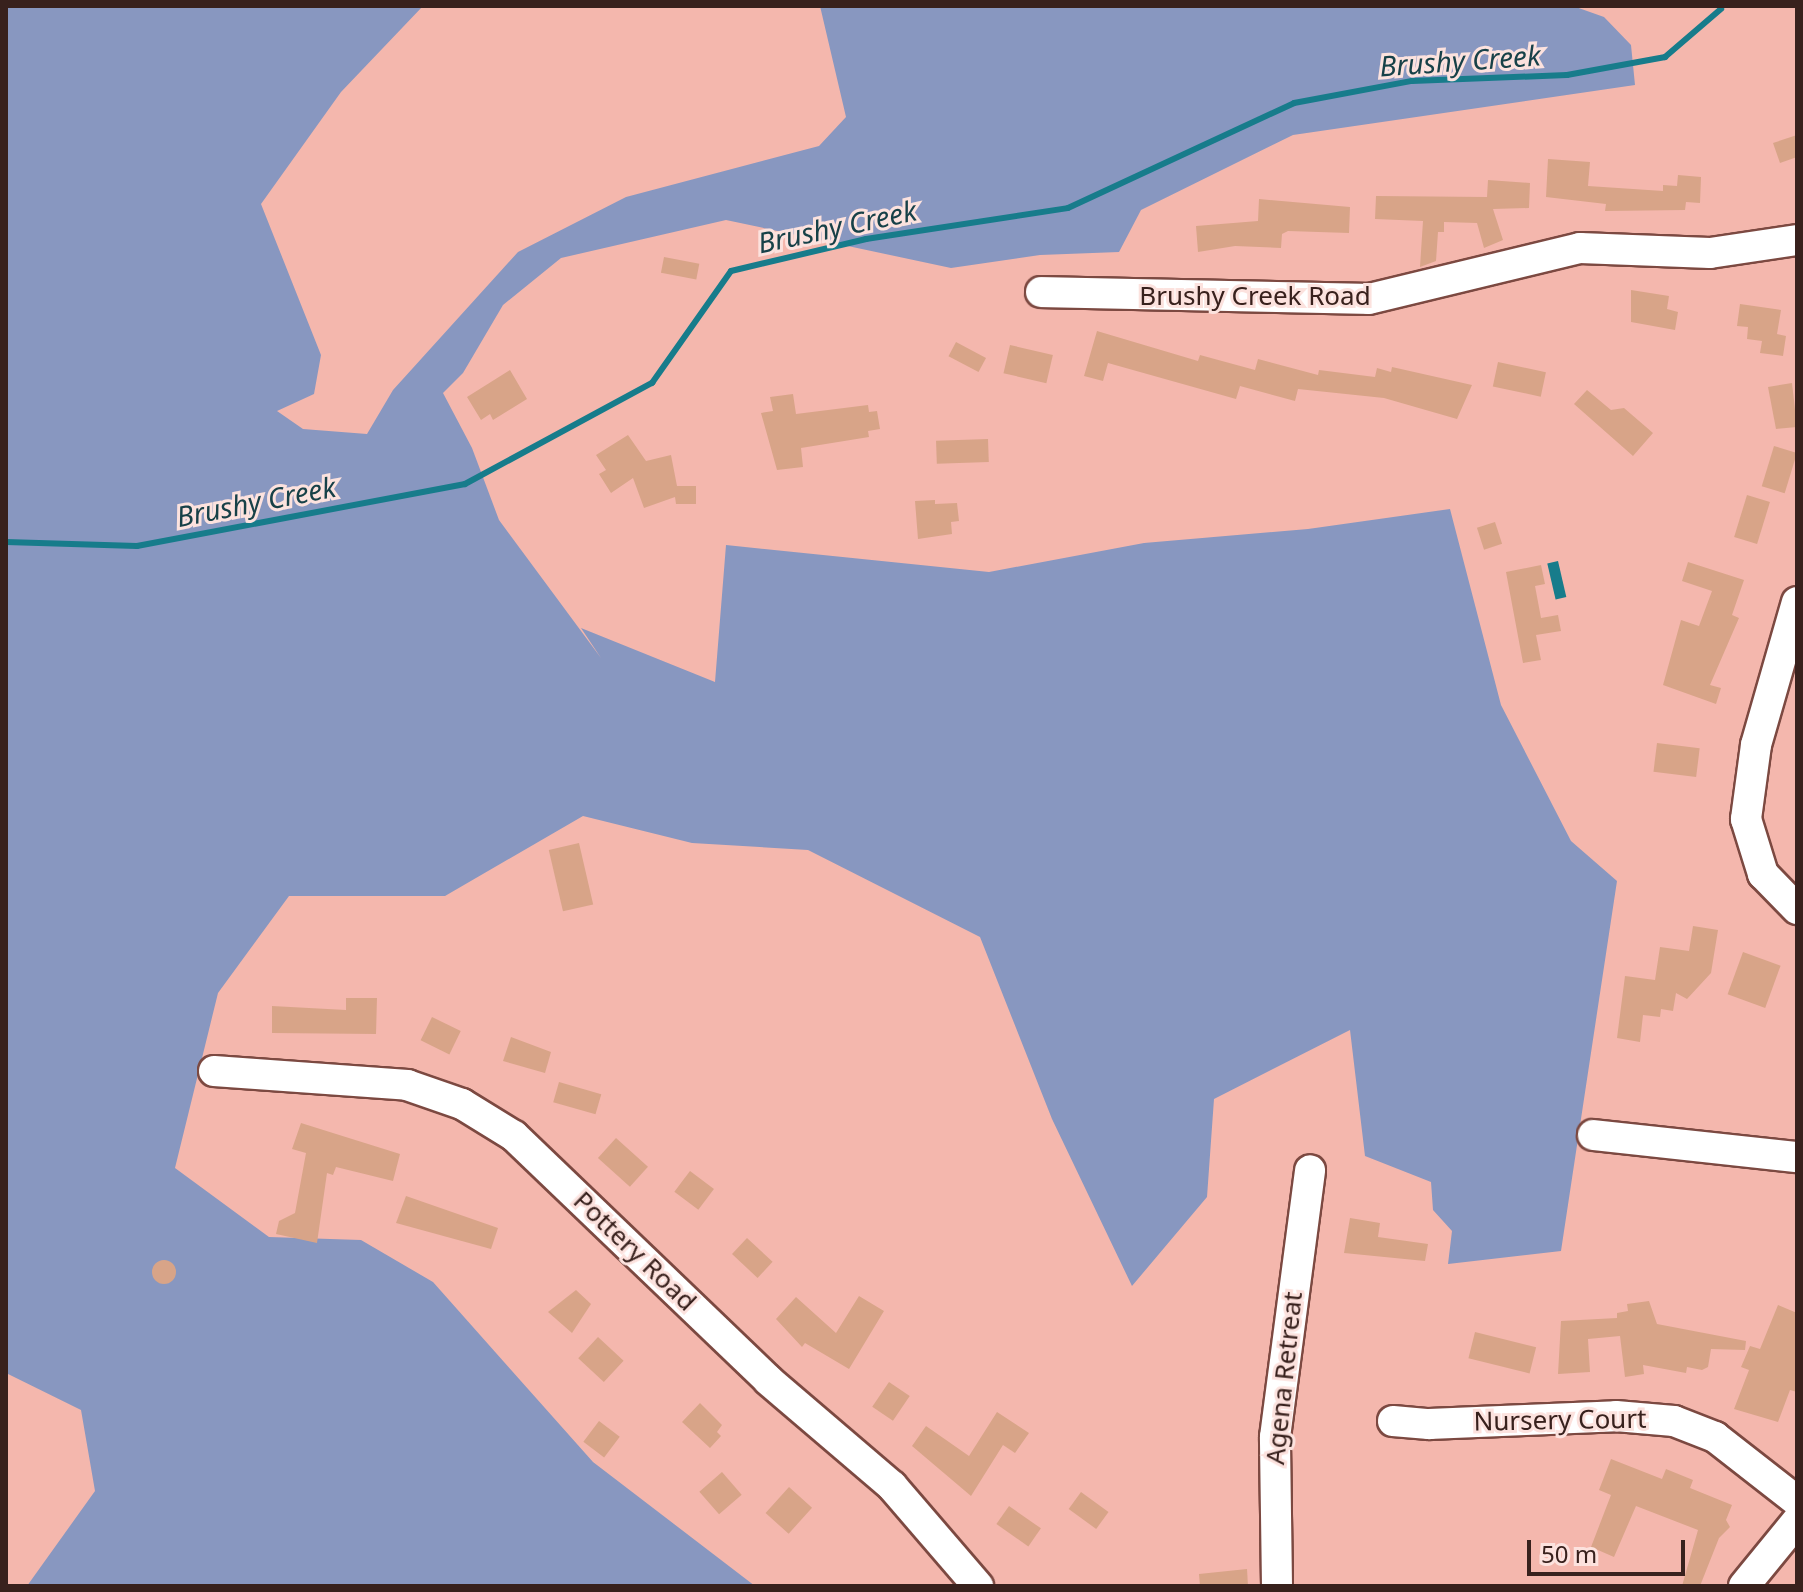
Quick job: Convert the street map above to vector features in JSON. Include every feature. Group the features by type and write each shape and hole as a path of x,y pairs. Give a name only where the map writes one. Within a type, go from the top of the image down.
{"street":[{"name":"Brushy Creek Road","path":"1041,292 1369,299 1570,249 1710,253 1797,240"},
{"path":"1797,602 1756,745 1746,819 1763,874 1797,909"},
{"name":"Pottery Road","path":"214,1071 407,1085 462,1104 514,1136 768,1380 892,1486 978,1586"},
{"path":"1593,1135 1797,1157"},
{"name":"Agena Retreat","path":"1277,1586 1275,1437 1310,1170"},
{"name":"Nursery Court","path":"1393,1421 1429,1424 1616,1416 1674,1421 1715,1437 1797,1501"},
{"path":"1744,1586 1797,1521"}],"shaded area":[{"path":"6,6 423,6 341,92 261,204 321,355 314,394 277,411 303,429 367,434 393,390 518,252 626,197 819,146 846,117 820,6 1573,6 1604,17 1631,45 1635,85 1293,135 1141,210 1119,252 1040,255 951,268 726,220 561,258 503,305 463,373 443,393 472,448 499,520 601,658 581,628 715,682 726,545 989,572 1144,543 1308,529 1450,509 1501,705 1571,841 1617,881 1561,1251 1448,1264 1452,1231 1433,1210 1431,1182 1365,1156 1350,1030 1214,1099 1207,1197 1132,1286 1052,1119 980,937 808,850 692,843 583,816 445,896 289,896 218,993 175,1168 269,1237 361,1240 433,1282 593,1462 755,1586 27,1586 95,1491 81,1410 6,1373"},
{"path":"1558,561 1566,597 1556,600 1547,563"}],"building":[{"path":"1797,135 1797,157 1780,163 1773,143"},
{"path":"1548,159 1590,162 1588,186 1663,191 1663,185 1677,186 1678,175 1701,177 1700,203 1686,202 1685,210 1605,211 1606,204 1546,197"},
{"path":"1488,180 1530,183 1529,208 1493,209 1503,240 1484,248 1477,223 1444,222 1444,232 1438,232 1436,261 1420,267 1423,221 1375,219 1376,196 1487,197"},
{"path":"1259,199 1350,207 1349,233 1288,231 1282,234 1281,248 1235,246 1198,252 1196,226 1258,221"},
{"path":"664,257 699,264 696,280 661,273"},
{"path":"1631,290 1669,296 1667,309 1678,312 1675,330 1631,322"},
{"path":"1740,304 1781,310 1777,334 1786,336 1783,356 1760,353 1762,341 1747,339 1748,327 1737,326"},
{"path":"1097,331 1198,361 1200,355 1255,370 1258,359 1318,375 1319,370 1375,377 1377,368 1391,372 1392,367 1472,385 1457,419 1384,398 1298,389 1295,401 1240,386 1236,399 1108,363 1103,381 1084,376"},
{"path":"956,342 986,358 979,372 948,356"},
{"path":"1010,345 1053,355 1046,383 1003,373"},
{"path":"1498,362 1546,372 1541,397 1493,386"},
{"path":"510,370 527,399 493,420 490,414 481,420 467,397"},
{"path":"1792,383 1797,427 1776,429 1768,387"},
{"path":"1587,390 1611,410 1624,408 1653,433 1633,456 1574,404"},
{"path":"793,394 796,414 868,405 869,412 877,411 880,429 868,431 869,437 801,448 803,467 777,470 761,413 773,411 770,397"},
{"path":"628,435 646,461 671,455 677,486 696,486 696,504 676,504 675,497 644,508 633,478 611,493 599,474 606,470 596,455"},
{"path":"988,439 989,462 937,464 936,441"},
{"path":"1774,446 1797,453 1785,493 1762,486"},
{"path":"1747,495 1770,502 1757,544 1734,537"},
{"path":"935,500 935,504 957,503 959,521 951,522 952,534 918,539 915,501"},
{"path":"1495,522 1502,544 1484,550 1477,528"},
{"path":"1688,562 1744,580 1732,615 1739,618 1710,685 1721,688 1716,704 1663,685 1681,620 1699,626 1712,591 1682,581"},
{"path":"1541,565 1545,584 1535,586 1541,618 1558,615 1561,631 1536,635 1541,660 1523,663 1506,572"},
{"path":"1657,743 1700,748 1696,777 1653,772"},
{"path":"579,843 593,904 563,911 549,850"},
{"path":"1693,926 1718,930 1711,973 1687,999 1676,993 1673,1011 1661,1009 1660,1017 1643,1015 1640,1042 1617,1038 1625,976 1655,980 1660,947 1689,951"},
{"path":"1743,952 1781,966 1765,1008 1728,994"},
{"path":"346,998 377,998 376,1034 272,1033 272,1006 346,1010"},
{"path":"432,1017 461,1031 449,1054 421,1040"},
{"path":"511,1037 551,1052 545,1073 503,1061"},
{"path":"559,1082 601,1094 596,1114 553,1102"},
{"path":"301,1123 400,1154 393,1181 336,1167 333,1175 327,1173 317,1243 276,1234 279,1221 295,1213 306,1153 292,1149"},
{"path":"616,1138 648,1167 630,1187 598,1158"},
{"path":"690,1171 714,1189 698,1210 674,1192"},
{"path":"406,1196 498,1228 491,1249 396,1223"},
{"path":"1350,1218 1380,1223 1378,1237 1428,1244 1425,1261 1344,1253"},
{"path":"747,1238 773,1262 758,1278 732,1254"},
{"path":"164,1260 173,1263 176,1272 173,1281 164,1284 155,1281 152,1272 155,1263"},
{"path":"576,1290 591,1304 572,1333 548,1312"},
{"path":"859,1296 884,1311 849,1369 805,1343 802,1347 776,1319 796,1297 836,1333"},
{"path":"1649,1301 1657,1324 1746,1341 1745,1350 1711,1349 1708,1367 1702,1370 1687,1367 1686,1373 1643,1365 1644,1374 1625,1377 1620,1336 1588,1339 1590,1372 1558,1374 1561,1321 1617,1318 1617,1313 1628,1311 1627,1304"},
{"path":"1778,1305 1797,1313 1797,1392 1790,1390 1778,1422 1734,1409 1749,1370 1741,1367 1750,1346 1760,1349"},
{"path":"1475,1332 1536,1347 1530,1373 1468,1358"},
{"path":"598,1337 624,1361 604,1382 578,1358"},
{"path":"889,1382 910,1396 893,1421 872,1407"},
{"path":"700,1403 722,1425 717,1432 721,1436 710,1448 682,1422"},
{"path":"997,1412 1029,1433 1015,1453 1003,1445 971,1496 912,1446 926,1426 969,1456"},
{"path":"599,1421 620,1437 604,1457 583,1442"},
{"path":"1611,1459 1662,1479 1666,1469 1693,1480 1690,1488 1732,1505 1726,1520 1730,1527 1719,1538 1700,1586 1682,1586 1698,1530 1636,1506 1614,1557 1591,1547 1611,1495 1599,1490"},
{"path":"722,1472 742,1495 719,1514 699,1492"},
{"path":"789,1487 812,1508 789,1534 766,1513"},
{"path":"1081,1492 1109,1512 1096,1529 1069,1509"},
{"path":"1009,1506 1041,1528 1028,1546 996,1524"},
{"path":"1247,1569 1248,1586 1200,1586 1199,1574"}],"waterway":[{"name":"Brushy Creek","path":"6,542 137,546 465,484 652,383 731,271 866,239 1068,208 1294,103 1412,81 1567,75 1665,57 1721,9"}]}
